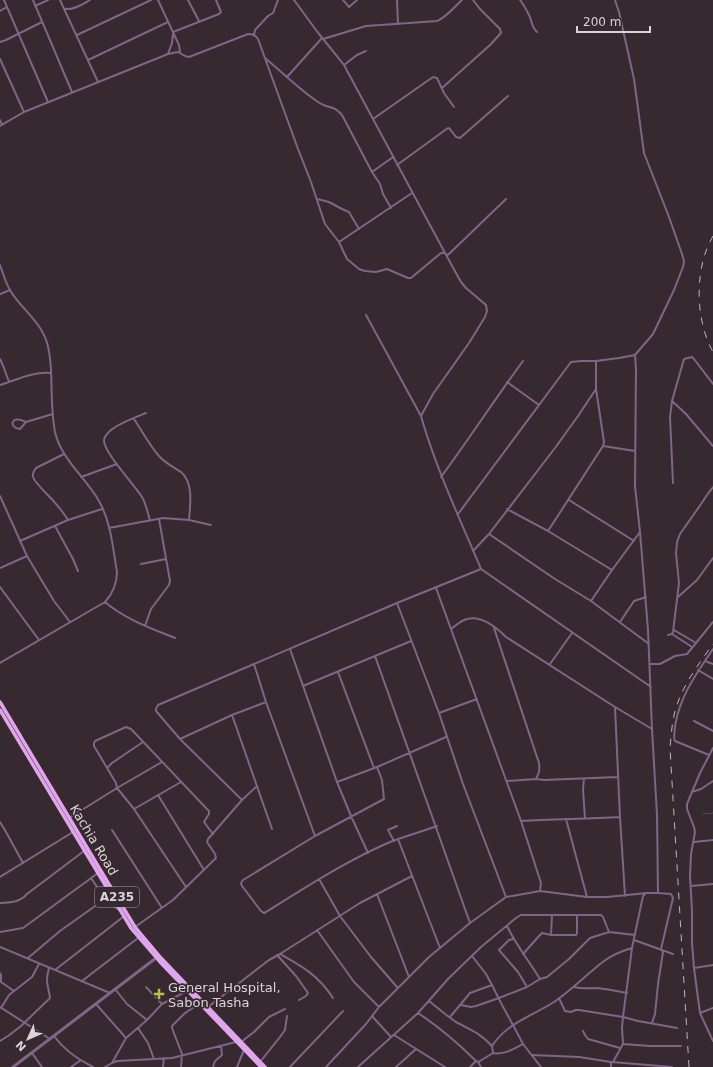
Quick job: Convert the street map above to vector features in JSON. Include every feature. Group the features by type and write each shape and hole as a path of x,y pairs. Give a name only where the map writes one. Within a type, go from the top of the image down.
{"highway":[{"name":"Kachia Road","path":"0,702 119,904 120,911 138,938 199,1004 261,1067"},
{"name":"Kachia Road","path":"0,710 1,715 98,873 135,926 161,958 265,1067"}],"street":[{"path":"4,0 48,102"},
{"path":"32,0 72,92"},
{"path":"35,6 48,0"},
{"path":"60,0 98,82"},
{"path":"65,9 69,10 90,0"},
{"path":"77,35 151,0"},
{"path":"158,0 179,45 180,52 185,56 190,57 254,35"},
{"path":"188,0 199,21"},
{"path":"173,32 220,13 216,0"},
{"path":"254,35 255,30 268,16 273,13 278,0"},
{"path":"294,0 344,65 461,282 486,305 487,308 487,314 469,343 433,394 421,416"},
{"path":"343,0 348,7 357,0"},
{"path":"397,0 398,24"},
{"path":"287,77 323,38 361,27 441,20 460,0"},
{"path":"442,88 490,45 501,33 473,0"},
{"path":"520,0 524,5 533,28 537,32"},
{"path":"458,515 571,362 596,361 635,355 646,344 653,334 674,290 683,266 684,261 669,217 646,158 634,79 615,0"},
{"path":"0,11 7,7"},
{"path":"0,42 42,22"},
{"path":"88,60 168,22"},
{"path":"254,35 256,32 255,30"},
{"path":"168,54 172,43 173,32"},
{"path":"254,35 258,39 317,199 324,224 339,242 347,259 359,269 376,272 387,269 408,278 413,276 441,253 449,254 506,199"},
{"path":"344,65 357,55 366,51"},
{"path":"0,120 1,125 24,112 72,92 168,54 180,52"},
{"path":"0,58 24,112"},
{"path":"265,58 320,104 333,107 342,115 372,172 380,184 383,194 391,208"},
{"path":"373,119 433,77 437,78 454,106"},
{"path":"397,164 448,128 456,137 460,138 508,96"},
{"path":"372,172 393,157"},
{"path":"339,242 412,193"},
{"path":"317,199 330,202 342,210 349,212 359,229"},
{"path":"0,265 10,290 44,333 49,349 52,414 56,434 65,454 94,494 102,509 109,528 117,572 117,578 113,590 105,602 0,663"},
{"path":"0,294 10,290"},
{"path":"366,314 421,416 426,436 442,477 481,569 651,688"},
{"path":"635,355 635,486 649,644 657,815 658,893"},
{"path":"673,483 670,416 672,401 684,359 692,357 713,384"},
{"path":"0,359 9,382"},
{"path":"442,477 523,361"},
{"path":"548,531 580,479 603,446 604,442 596,389 596,361"},
{"path":"0,385 25,376 43,372 51,373"},
{"path":"507,382 539,405"},
{"path":"473,551 489,534 560,441 596,389"},
{"path":"672,401 686,414 713,446"},
{"path":"146,413 112,428 107,433 104,442 117,464 135,486 143,499 150,521"},
{"path":"26,422 16,419 13,424 14,427 20,429 26,422 52,414"},
{"path":"134,419 158,456 182,473 186,478 189,486 189,520"},
{"path":"603,446 635,452"},
{"path":"65,454 36,468 33,472 33,477 37,484 56,504 68,520"},
{"path":"81,477 117,464"},
{"path":"672,634 674,630 679,583 676,553 680,534 713,487"},
{"path":"0,496 27,556 54,601 70,622"},
{"path":"568,500 634,540"},
{"path":"20,541 68,520 102,509"},
{"path":"507,510 548,531 612,570"},
{"path":"109,528 168,518 189,520 211,525"},
{"path":"145,626 151,609 169,585 170,581 159,519"},
{"path":"55,526 73,559 78,572"},
{"path":"591,601 640,532"},
{"path":"489,534 555,579 591,601 649,644"},
{"path":"0,568 27,556"},
{"path":"677,597 697,580 713,558"},
{"path":"141,564 166,559"},
{"path":"242,800 180,739 156,711 158,705 397,603 481,569"},
{"path":"0,587 39,640"},
{"path":"436,588 521,821 541,883 540,891"},
{"path":"620,622 634,601 646,597"},
{"path":"105,602 121,614 145,626 175,638"},
{"path":"397,603 506,897"},
{"path":"451,629 466,619 474,618 481,620 494,627 506,637 615,707 652,729"},
{"path":"650,664 660,664 675,656 687,654 713,622"},
{"path":"494,627 540,769 536,779"},
{"path":"674,630 696,643"},
{"path":"550,665 572,633"},
{"path":"668,635 672,634 692,647"},
{"path":"303,686 411,641"},
{"path":"290,649 337,782 368,853"},
{"path":"709,755 675,742 674,738 678,713 686,691 698,670 713,649"},
{"path":"375,656 437,826 470,923"},
{"path":"705,661 713,664"},
{"path":"254,664 266,702 315,836"},
{"path":"698,670 713,679"},
{"path":"338,672 382,780 384,798 315,836 243,880 241,883 242,886 264,913 319,879 368,853 398,839 437,826"},
{"path":"439,713 477,699"},
{"path":"180,739 232,715 266,702"},
{"path":"615,707 620,817 626,896"},
{"path":"232,715 272,829"},
{"path":"694,721 713,731"},
{"path":"186,887 134,809 117,788 116,783 94,746 95,741 127,727 131,729 209,811 209,814 204,822 213,834"},
{"path":"337,782 447,737"},
{"path":"107,768 143,742"},
{"path":"713,749 687,804 687,809 695,832 691,854 692,943 694,968 700,1012 713,1039"},
{"path":"69,818 162,762"},
{"path":"507,781 618,777"},
{"path":"584,778 583,789 585,819"},
{"path":"692,792 701,789 713,781"},
{"path":"134,809 181,782"},
{"path":"135,926 162,908 216,858 207,842 242,800 256,787"},
{"path":"158,795 204,870"},
{"path":"521,821 620,817"},
{"path":"566,819 587,897"},
{"path":"0,822 23,863"},
{"path":"394,841 388,830 397,826"},
{"path":"112,830 162,908"},
{"path":"0,876 73,832"},
{"path":"398,839 440,948"},
{"path":"694,842 713,840"},
{"path":"0,904 22,900 27,894 84,850"},
{"path":"0,932 23,928 98,873"},
{"path":"208,1007 278,954 377,894 412,876"},
{"path":"91,878 105,899 120,911"},
{"path":"319,879 340,916 397,988"},
{"path":"691,886 713,884"},
{"path":"326,1067 397,988 440,948 470,923 506,897 540,891 587,897 658,893 671,894 673,896 661,949 663,952 655,1014 652,1023"},
{"path":"377,894 409,977"},
{"path":"611,1067 612,1062 623,1044 623,1017 632,948 645,894"},
{"path":"28,958 60,931 105,899"},
{"path":"358,1067 418,1013 448,979 472,956 521,915 602,915 609,932"},
{"path":"551,935 552,915"},
{"path":"523,954 542,934 576,935 577,915"},
{"path":"55,970 124,916"},
{"path":"506,926 540,979"},
{"path":"317,930 354,982 379,1007"},
{"path":"461,1005 471,1007 476,1006 527,987 540,979 547,977 569,959 589,938 609,932 635,935"},
{"path":"82,981 138,938"},
{"path":"513,939 509,940 499,950 518,972 527,987"},
{"path":"634,940 673,954"},
{"path":"0,948 28,958 39,964 110,993"},
{"path":"492,1046 513,1024 559,998 604,961 620,952 632,948"},
{"path":"278,954 307,970 318,979 333,998"},
{"path":"278,954 308,993 299,1000"},
{"path":"472,956 486,974 523,1044 540,1067"},
{"path":"14,1067 156,958"},
{"path":"39,964 32,977 9,995 1,1008 50,1039"},
{"path":"694,968 713,965"},
{"path":"0,1041 25,1023 50,998 47,978 50,968"},
{"path":"0,973 1,982 14,991"},
{"path":"450,1017 470,993 492,984"},
{"path":"146,987 162,1004"},
{"path":"574,987 581,989 595,988 627,993"},
{"path":"115,989 132,1008 147,1020"},
{"path":"105,1067 112,1062 126,1038 147,1020 162,1004 187,991"},
{"path":"559,998 565,1011 571,1012 579,1010 677,1028"},
{"path":"429,1001 450,1017 475,1031 492,1046 493,1053"},
{"path":"96,1004 126,1038"},
{"path":"181,1067 182,1054 172,1026 199,1004"},
{"path":"700,1012 713,1008"},
{"path":"241,1042 269,1017 284,1009"},
{"path":"290,1067 343,1010"},
{"path":"418,1013 447,1034 481,1067"},
{"path":"260,1062 285,1030 287,1016"},
{"path":"372,1016 393,1036 445,1067"},
{"path":"138,1028 148,1043 154,1059"},
{"path":"583,1031 584,1036 588,1039 620,1048"},
{"path":"54,1036 61,1046 70,1054 93,1067"},
{"path":"112,1062 172,1058 182,1054 236,1042"},
{"path":"470,1067 493,1053 507,1052 523,1044"},
{"path":"623,1044 681,1046"},
{"path":"213,1067 214,1061 222,1055 221,1045"},
{"path":"396,1067 416,1049"},
{"path":"237,1067 244,1050"},
{"path":"32,1053 42,1067"},
{"path":"532,1055 579,1057 612,1062 672,1067"},
{"path":"163,1067 164,1058"},
{"path":"71,1067 81,1060"}],"waterway":[{"path":"703,814 713,813"}],"railway":[{"path":"713,236 702,263 699,294 703,325 713,352"},
{"path":"689,1067 670,748 673,720 678,702 691,676 713,644"}],"place":[{"name":"General Hospital, Sabon Tasha","path":"159,994"}]}
